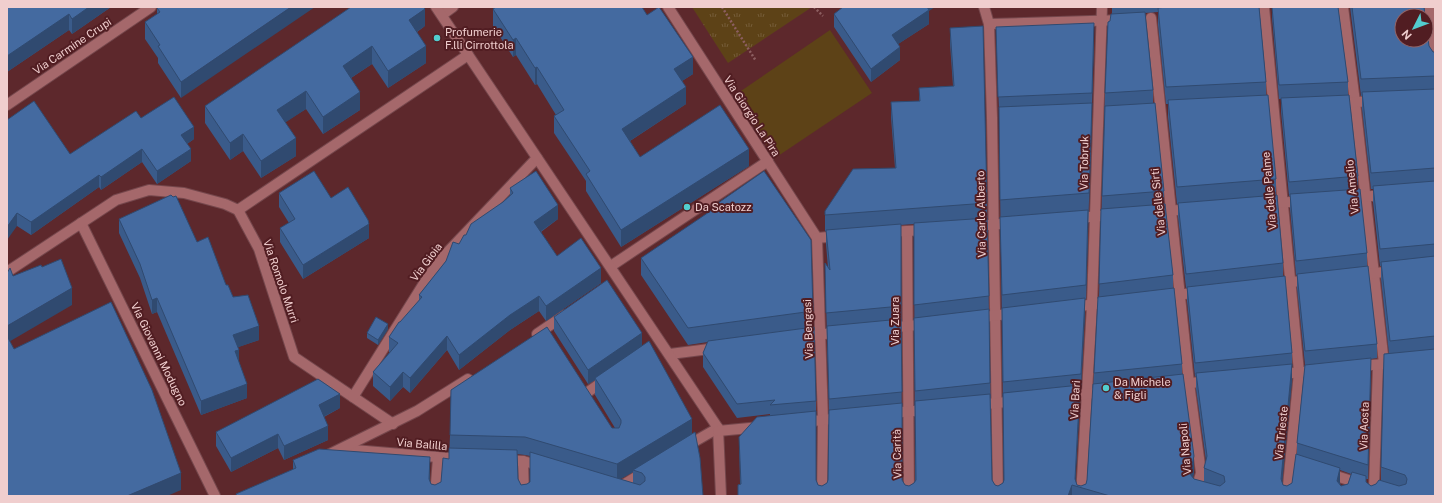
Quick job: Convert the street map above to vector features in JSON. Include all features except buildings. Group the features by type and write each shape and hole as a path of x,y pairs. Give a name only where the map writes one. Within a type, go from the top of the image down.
{"street":[{"name":"Via Carmine Crupi","path":"7,104 151,7"},
{"path":"453,7 439,11 619,278 658,344 670,354 718,430 720,496"},
{"name":"Via Giorgio La Pira","path":"668,7 816,238"},
{"name":"Via Carlo Alberto","path":"984,7 989,24 995,117 992,224 998,496"},
{"name":"Via Tobruk","path":"1092,304 1102,7"},
{"path":"1331,8 1339,7"},
{"name":"Via Amelio","path":"1343,7 1355,102 1381,364"},
{"path":"1429,7 1435,62"},
{"name":"Via delle Palme","path":"1265,11 1289,282 1299,372"},
{"name":"Via delle Sirti","path":"1101,22 1147,19 1161,111 1189,383"},
{"path":"989,24 1101,22"},
{"path":"7,272 116,200 150,190 184,193 224,204 238,210 468,55"},
{"path":"1325,104 1387,101"},
{"name":"Via Gioia","path":"353,397 428,277 442,258 537,158"},
{"path":"611,266 768,162"},
{"path":"1334,199 1396,194"},
{"path":"1258,204 1312,200"},
{"path":"1141,213 1203,208"},
{"name":"Via Romolo Murri","path":"238,210 259,249 294,357 393,424"},
{"path":"1064,219 1126,214"},
{"path":"961,227 1024,222"},
{"name":"Via Giovanni Modugno","path":"82,223 214,496"},
{"path":"877,233 938,229"},
{"name":"Via Zuara","path":"907,231 908,411"},
{"path":"816,238 847,236"},
{"name":"Via Bengasi","path":"816,238 823,420 822,496"},
{"path":"1343,276 1404,270"},
{"path":"607,286 619,278"},
{"path":"1258,286 1320,279"},
{"path":"1151,298 1211,291"},
{"path":"1062,308 1121,301"},
{"name":"Via Bari","path":"1081,496 1092,304"},
{"path":"526,341 547,332 576,308"},
{"path":"962,320 1024,312"},
{"path":"875,329 939,322"},
{"path":"788,338 852,331"},
{"path":"670,354 725,347"},
{"path":"1346,368 1406,362"},
{"name":"Via Aosta","path":"1376,491 1381,364"},
{"path":"1267,376 1330,369"},
{"name":"Via Trieste","path":"1287,496 1293,463 1299,372"},
{"path":"313,461 342,449 417,412 476,374"},
{"path":"585,394 611,376"},
{"path":"1158,387 1220,380"},
{"name":"Via Napoli","path":"1189,383 1201,473 1196,488 1219,496"},
{"path":"1057,397 1119,390"},
{"path":"967,406 1026,400"},
{"path":"877,414 937,409"},
{"name":"Via Carità","path":"908,411 909,496"},
{"path":"793,423 854,417"},
{"path":"678,451 718,430 771,426"},
{"name":"Via Balilla","path":"342,449 438,458 469,459"},
{"path":"435,496 438,458"},
{"path":"492,460 523,461 553,469"},
{"path":"523,461 524,496"},
{"path":"632,493 614,487 651,467"},
{"path":"1319,471 1376,491"},
{"path":"1345,491 1348,480"}],"path":[{"path":"722,7 756,61"},
{"path":"814,7 823,16"}],"green space":[{"path":"692,7 812,7 728,63"},
{"path":"830,30 872,93 775,158 735,95"}],"place":[{"name":"Profumerie F.lli Cirrottola","path":"437,38"},
{"name":"Da Scatozz","path":"687,207"},
{"name":"Da Michele & Figli","path":"1106,388"}]}
